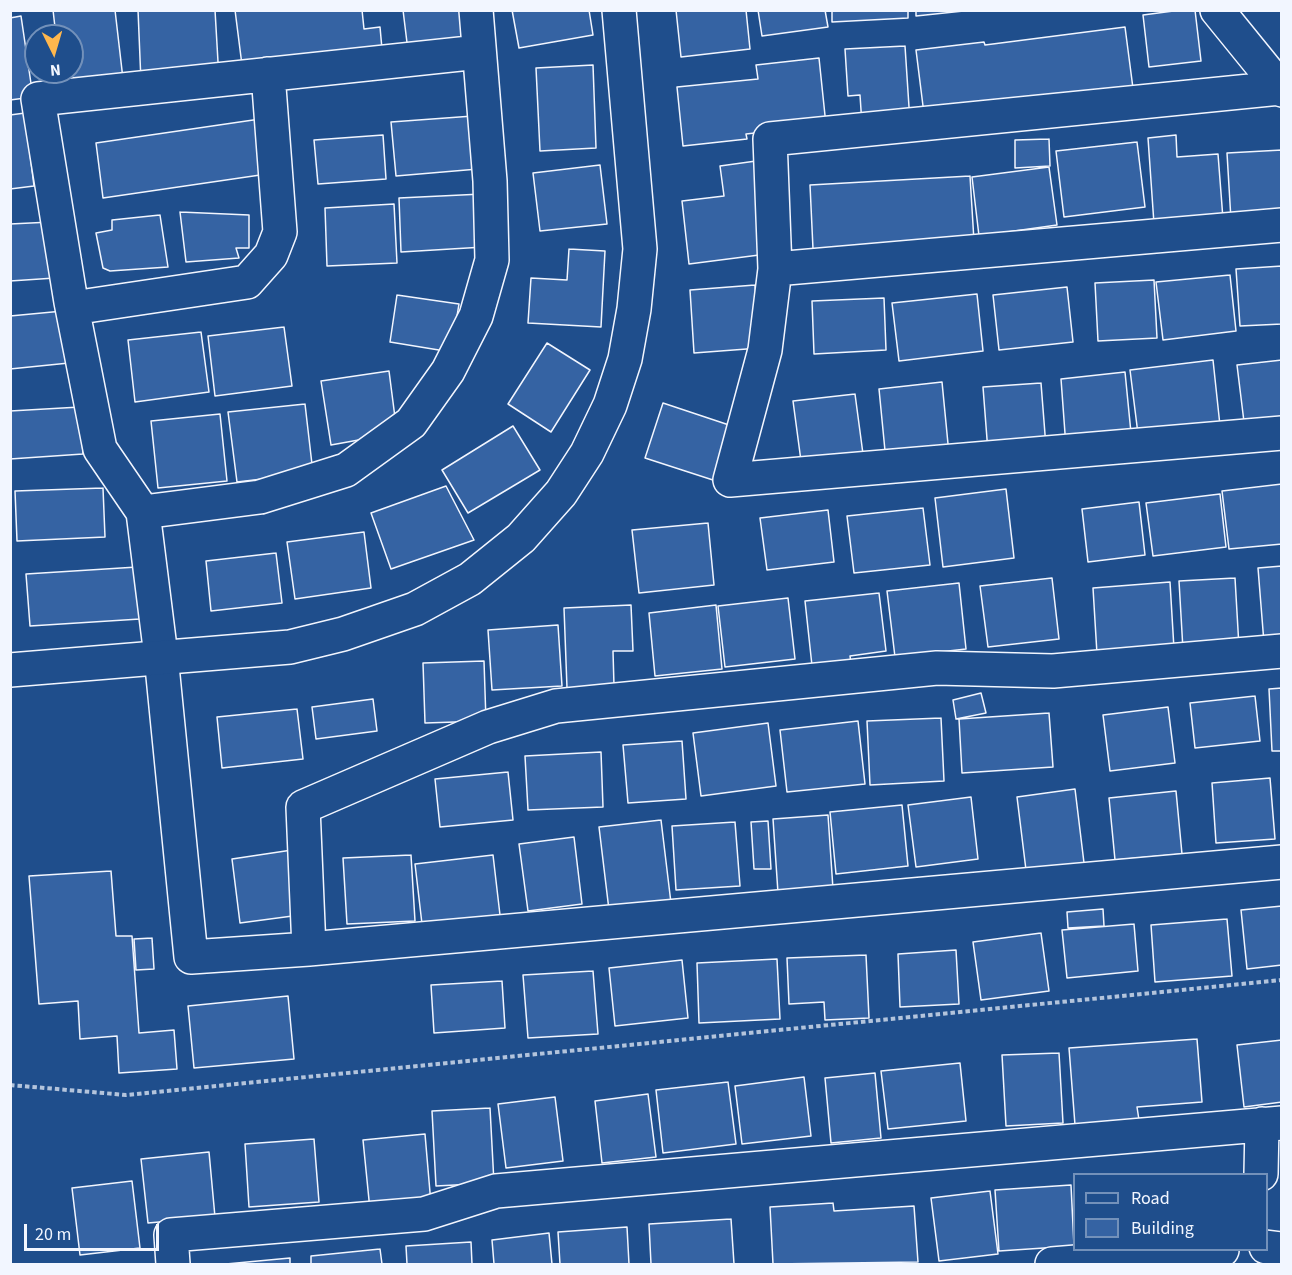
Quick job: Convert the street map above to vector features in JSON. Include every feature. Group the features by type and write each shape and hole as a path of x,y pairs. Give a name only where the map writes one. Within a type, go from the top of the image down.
{"street":[{"path":"143,512 260,498 346,470 411,423 448,371 476,316 492,260 490,181 476,10"},
{"path":"10,670 290,647 344,634 415,609 470,579 522,538 561,493 587,453 610,405 625,359 634,309 640,249 619,10"},
{"path":"1217,10 1280,89"},
{"path":"479,52 38,99 73,308 100,449 143,512 161,656 191,957 309,949 1281,862"},
{"path":"73,308 247,282 271,255 280,232 268,74"},
{"path":"1280,89 770,139 775,268 765,350 730,480 1281,433"},
{"path":"775,268 1281,225"},
{"path":"309,949 303,807 488,727 556,706 652,694 937,668 1053,671 1281,651"},
{"path":"173,1264 171,1235 424,1214 496,1191 1272,1123 1261,1173"},
{"path":"1052,1264 1210,1251"}],"path":[{"path":"10,1085 126,1095 1281,980"}],"building":[{"path":"53,10 115,10 123,79 62,87 62,84 84,84 84,24 55,24"},
{"path":"138,10 215,10 219,79 141,82"},
{"path":"235,10 362,10 364,29 380,27 383,60 243,73"},
{"path":"403,10 467,10 472,51 409,59"},
{"path":"512,10 589,10 593,35 519,48"},
{"path":"676,10 746,10 750,49 681,57"},
{"path":"758,10 825,10 828,27 762,36"},
{"path":"832,10 908,10 908,18 832,22"},
{"path":"916,10 973,10 916,16"},
{"path":"1195,10 1201,61 1149,67 1143,15"},
{"path":"21,16 24,36 24,84 31,84 33,97 10,100 10,18"},
{"path":"1125,27 1134,96 1064,105 1062,93 1015,98 925,122 916,50 984,42 985,45"},
{"path":"905,46 910,122 862,125 860,95 848,96 845,49"},
{"path":"819,58 826,125 746,134 747,139 683,146 677,87 758,79 756,65"},
{"path":"593,65 596,148 540,151 536,68"},
{"path":"25,113 34,186 10,189 10,115"},
{"path":"473,116 478,169 396,176 391,122"},
{"path":"260,119 267,174 103,198 96,143"},
{"path":"383,135 386,179 318,184 314,140"},
{"path":"1176,135 1177,157 1218,154 1223,219 1154,224 1148,138"},
{"path":"1049,139 1050,166 1015,168 1015,140"},
{"path":"1137,142 1145,207 1064,217 1056,151"},
{"path":"1282,150 1282,217 1231,220 1227,153"},
{"path":"756,161 767,254 689,264 682,201 724,196 720,166"},
{"path":"600,165 607,224 540,231 533,173"},
{"path":"1049,167 1057,225 979,236 972,177"},
{"path":"970,176 974,241 813,249 810,185"},
{"path":"482,194 484,247 401,252 399,198"},
{"path":"394,204 397,263 327,266 325,208"},
{"path":"180,212 249,215 249,248 236,248 239,258 186,262"},
{"path":"160,215 168,267 110,271 103,268 96,233 112,230 112,220"},
{"path":"51,222 55,278 10,281 10,224"},
{"path":"569,249 605,251 601,327 528,323 531,278 567,280"},
{"path":"1282,266 1282,324 1240,326 1236,269"},
{"path":"1230,275 1236,331 1163,340 1156,282"},
{"path":"1154,280 1157,338 1098,341 1095,283"},
{"path":"755,285 760,348 694,353 690,290"},
{"path":"1067,287 1073,342 999,350 993,295"},
{"path":"977,294 983,351 899,361 892,303"},
{"path":"397,295 459,304 451,352 390,342"},
{"path":"884,298 886,350 814,354 812,301"},
{"path":"63,311 69,363 10,369 10,316"},
{"path":"284,327 292,386 215,396 208,336"},
{"path":"201,332 209,392 135,402 128,340"},
{"path":"547,343 590,370 551,432 508,404"},
{"path":"1213,360 1221,435 1139,442 1130,370"},
{"path":"1282,360 1282,418 1244,422 1237,365"},
{"path":"389,371 397,433 331,445 321,381"},
{"path":"1125,372 1132,443 1066,447 1061,379"},
{"path":"942,382 949,454 886,461 879,389"},
{"path":"1041,383 1046,447 988,452 983,387"},
{"path":"855,394 863,454 801,461 793,401"},
{"path":"663,403 735,427 716,481 645,458"},
{"path":"305,404 313,473 237,482 228,412"},
{"path":"80,407 83,454 10,459 10,411"},
{"path":"220,414 227,481 158,488 151,421"},
{"path":"513,426 540,470 468,513 442,470"},
{"path":"1282,484 1282,544 1229,549 1222,491"},
{"path":"446,486 474,540 391,569 371,513"},
{"path":"103,488 105,537 17,541 15,491"},
{"path":"1006,489 1014,558 943,567 935,498"},
{"path":"1220,494 1226,547 1153,556 1146,503"},
{"path":"1139,502 1145,555 1088,562 1082,509"},
{"path":"923,508 930,565 854,573 847,516"},
{"path":"828,510 834,562 767,570 760,518"},
{"path":"708,523 714,585 639,593 632,530"},
{"path":"364,532 371,588 295,599 287,542"},
{"path":"276,553 282,603 211,611 206,561"},
{"path":"1282,566 1282,642 1264,643 1258,568"},
{"path":"137,567 140,619 30,626 26,574"},
{"path":"1052,578 1059,639 988,647 980,586"},
{"path":"1235,578 1239,647 1183,650 1179,581"},
{"path":"1170,582 1174,649 1097,654 1093,588"},
{"path":"959,583 966,649 895,657 887,591"},
{"path":"879,593 886,651 850,656 852,670 813,675 805,601"},
{"path":"788,598 795,659 725,667 718,606"},
{"path":"631,605 633,651 613,651 614,686 567,688 564,608"},
{"path":"716,605 722,669 655,676 649,613"},
{"path":"558,625 562,686 492,690 488,630"},
{"path":"484,661 486,721 425,723 423,663"},
{"path":"1282,688 1282,751 1272,751 1269,689"},
{"path":"981,693 986,713 956,719 953,700"},
{"path":"1255,696 1260,741 1195,748 1190,703"},
{"path":"373,699 377,731 316,739 312,707"},
{"path":"1168,707 1175,763 1110,771 1103,715"},
{"path":"297,709 303,759 222,768 217,717"},
{"path":"1049,713 1053,767 962,773 959,719"},
{"path":"941,718 944,781 870,785 867,721"},
{"path":"858,721 865,784 787,792 780,730"},
{"path":"768,723 776,786 701,796 693,733"},
{"path":"682,741 686,799 628,803 623,745"},
{"path":"601,752 603,807 528,810 525,756"},
{"path":"508,772 513,820 440,827 435,779"},
{"path":"1270,778 1275,839 1216,843 1212,783"},
{"path":"1075,789 1084,863 1026,870 1017,797"},
{"path":"1176,791 1182,854 1115,860 1109,798"},
{"path":"971,797 978,859 916,867 908,805"},
{"path":"902,805 908,866 836,874 830,812"},
{"path":"828,815 833,889 778,893 773,819"},
{"path":"661,820 671,903 609,910 599,827"},
{"path":"768,821 771,869 754,869 751,822"},
{"path":"735,822 740,886 676,890 672,826"},
{"path":"574,837 582,904 528,911 519,844"},
{"path":"292,850 300,915 240,923 232,859"},
{"path":"411,855 415,921 347,924 343,858"},
{"path":"493,855 500,915 422,924 415,864"},
{"path":"111,871 116,936 132,936 139,1033 174,1030 177,1069 119,1073 117,1036 80,1039 78,1001 39,1004 29,876"},
{"path":"1282,906 1282,965 1247,969 1241,910"},
{"path":"1103,909 1104,926 1068,928 1067,912"},
{"path":"1227,919 1232,976 1155,982 1151,925"},
{"path":"1134,924 1138,971 1067,978 1062,930"},
{"path":"1041,933 1049,991 981,1000 973,942"},
{"path":"152,938 154,969 136,970 134,939"},
{"path":"956,950 959,1004 900,1007 898,954"},
{"path":"866,955 869,1018 825,1020 824,1002 789,1004 787,958"},
{"path":"777,959 780,1019 699,1023 697,963"},
{"path":"682,960 688,1018 615,1026 609,968"},
{"path":"593,971 598,1034 528,1038 523,975"},
{"path":"502,981 505,1028 434,1033 431,985"},
{"path":"288,996 294,1059 194,1068 188,1006"},
{"path":"1197,1039 1202,1102 1137,1107 1139,1120 1075,1125 1069,1048"},
{"path":"1282,1040 1282,1102 1244,1107 1237,1045"},
{"path":"1059,1053 1063,1123 1006,1126 1002,1055"},
{"path":"960,1063 966,1121 888,1129 881,1071"},
{"path":"875,1073 881,1138 831,1143 825,1078"},
{"path":"804,1077 811,1136 742,1144 735,1086"},
{"path":"728,1082 736,1144 663,1153 656,1090"},
{"path":"648,1094 656,1157 602,1163 595,1101"},
{"path":"555,1097 563,1161 506,1168 498,1104"},
{"path":"490,1108 494,1183 436,1186 432,1111"},
{"path":"425,1134 431,1204 370,1210 363,1140"},
{"path":"314,1139 319,1202 249,1207 245,1144"},
{"path":"209,1152 215,1217 148,1223 141,1159"},
{"path":"132,1181 140,1248 80,1255 72,1188"},
{"path":"1071,1185 1073,1246 999,1251 995,1190"},
{"path":"990,1191 998,1254 939,1261 931,1198"},
{"path":"833,1203 834,1211 914,1206 918,1262 773,1264 770,1207"},
{"path":"731,1219 734,1264 651,1264 649,1224"},
{"path":"627,1227 629,1264 560,1264 558,1232"},
{"path":"549,1233 552,1264 494,1264 492,1240"},
{"path":"471,1242 472,1264 407,1264 406,1246"},
{"path":"380,1249 382,1264 311,1264 311,1256"},
{"path":"290,1258 290,1264 226,1264"}]}
